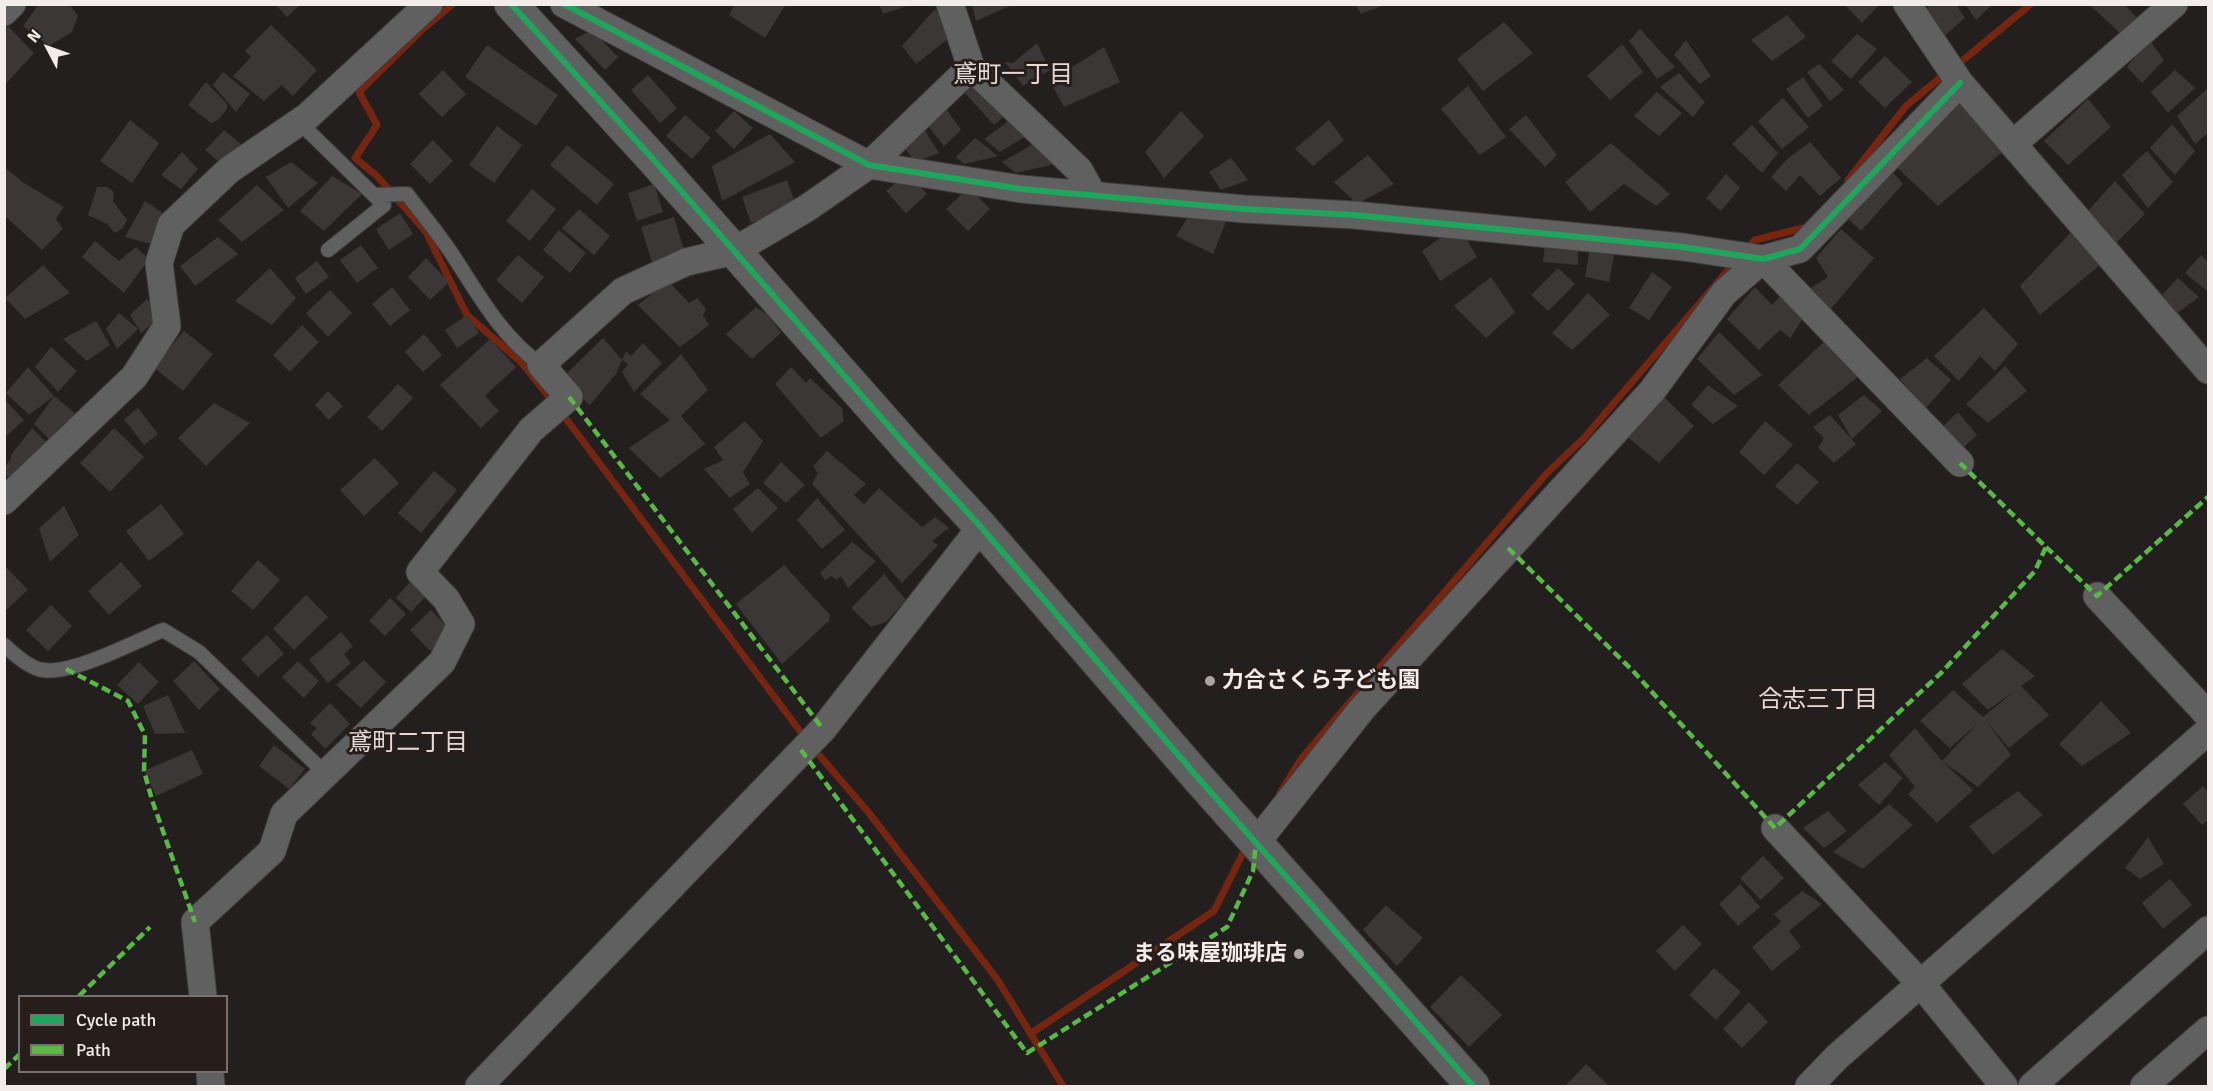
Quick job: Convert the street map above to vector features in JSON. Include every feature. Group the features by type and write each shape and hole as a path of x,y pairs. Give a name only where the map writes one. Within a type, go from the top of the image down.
{"street":[{"path":"4,12 12,4"},
{"path":"4,501 134,377 167,326 159,263 171,225 229,170 299,122 429,4"},
{"path":"564,4 869,165 1021,189 1244,209 1365,216 1683,247 1763,259 1800,249 1960,84"},
{"path":"950,4 971,67 1079,170 1093,195"},
{"path":"1907,4 1960,84 2014,143 2076,219 2208,370"},
{"path":"2014,143 2174,4"},
{"path":"521,6 734,251 981,526 1036,593 1473,1086"},
{"path":"203,995 195,922 272,851 284,814 442,662 461,624 446,599 420,572 531,430 568,397 541,365 623,291 686,262 734,251 807,208 869,165 971,67"},
{"path":"1763,259 1960,463"},
{"path":"1256,843 1362,708 1652,391 1724,293 1763,259"},
{"path":"479,1086 823,729 981,526"},
{"path":"2097,596 2208,715"},
{"path":"1809,1086 1837,1057 2208,731"},
{"path":"1775,828 1921,984 2004,1086"},
{"path":"2032,1086 2208,930"},
{"path":"2144,1086 2208,1030"}],"lane":[{"path":"299,122 384,205 328,250"},
{"path":"374,195 407,194 452,253 485,308 526,354 541,365"},
{"path":"4,645 16,656 42,670 66,669 163,630 199,652 326,774"}],"building":[{"path":"39,4 69,4 78,16 72,32 49,46 23,26"},
{"path":"275,4 301,4 287,17"},
{"path":"735,4 786,4 765,38 729,15"},
{"path":"879,4 910,4 910,5 883,14"},
{"path":"972,4 1014,4 976,21"},
{"path":"1355,4 1384,4 1384,5 1361,14"},
{"path":"1844,4 1880,4 1862,23"},
{"path":"1931,4 1956,4 1965,18 1943,37 1924,11"},
{"path":"1965,4 1993,4 1976,20"},
{"path":"2089,4 2124,4 2142,23 2125,38"},
{"path":"935,9 953,35 916,64 902,46"},
{"path":"1787,15 1806,37 1772,61 1751,40"},
{"path":"1504,22 1533,53 1483,91 1457,59"},
{"path":"271,25 317,70 293,96 282,85 264,101 233,76 251,57 245,51"},
{"path":"8,26 34,53 4,86 4,30"},
{"path":"1640,29 1675,67 1657,79 1629,41"},
{"path":"592,30 618,57 605,70 575,39"},
{"path":"1857,34 1877,49 1851,79 1831,61"},
{"path":"2149,39 2164,60 2142,83 2127,67"},
{"path":"1686,40 1711,76 1700,84 1674,55"},
{"path":"1037,43 1050,70 1023,86 1005,62 1013,63"},
{"path":"1622,44 1643,72 1610,100 1587,76"},
{"path":"487,45 558,95 536,126 465,77"},
{"path":"1104,47 1120,82 1064,107 1050,81"},
{"path":"1885,56 1912,82 1885,108 1858,82"},
{"path":"1819,64 1844,90 1830,101 1807,72"},
{"path":"443,70 466,94 442,117 419,94"},
{"path":"2175,70 2195,88 2168,113 2151,92"},
{"path":"223,72 250,94 236,112 213,85"},
{"path":"1679,73 1705,102 1693,117 1660,87"},
{"path":"648,75 677,108 660,123 631,90"},
{"path":"1803,77 1823,106 1808,118 1786,89"},
{"path":"977,80 1007,114 994,125 963,91"},
{"path":"206,82 227,104 227,109 218,120 211,123 188,105"},
{"path":"1468,86 1506,137 1480,155 1441,109"},
{"path":"2208,88 2208,133 2195,144 2177,116"},
{"path":"1657,92 1682,113 1659,136 1634,116"},
{"path":"1783,98 1809,127 1782,149 1758,121"},
{"path":"1962,98 2006,149 1938,206 1892,163"},
{"path":"2088,99 2111,127 2068,165 2044,141"},
{"path":"947,110 961,130 944,146 928,126"},
{"path":"734,111 753,128 734,149 715,131"},
{"path":"1181,111 1204,136 1164,178 1145,152"},
{"path":"685,115 711,138 692,159 666,136"},
{"path":"1526,115 1557,155 1545,167 1509,129"},
{"path":"1013,118 1031,133 1000,152 984,139"},
{"path":"130,120 159,143 132,183 100,161"},
{"path":"1329,120 1344,140 1313,166 1295,149"},
{"path":"2172,124 2195,151 2175,175 2150,148"},
{"path":"1752,125 1778,153 1762,173 1732,144"},
{"path":"497,126 522,145 494,183 469,165"},
{"path":"924,129 939,153 915,162 904,147"},
{"path":"224,130 244,147 224,166 205,150"},
{"path":"770,134 795,162 722,201 712,166"},
{"path":"975,138 998,156 964,164 956,157"},
{"path":"433,140 453,161 430,184 410,164"},
{"path":"1810,142 1841,178 1820,196 1800,175 1786,191 1771,177 1786,160"},
{"path":"1035,143 1055,164 1016,173 1002,162"},
{"path":"1611,143 1670,194 1656,206 1624,184 1590,212 1565,182"},
{"path":"567,145 614,184 597,205 550,165"},
{"path":"2147,151 2173,182 2148,208 2122,175"},
{"path":"182,152 198,169 181,189 161,175"},
{"path":"1368,155 1394,184 1357,204 1334,182"},
{"path":"1231,158 1248,180 1221,190 1209,172"},
{"path":"1883,161 1903,184 1861,231 1844,215"},
{"path":"291,162 318,183 288,208 266,177"},
{"path":"4,167 24,183 64,207 56,219 63,229 42,250 4,215"},
{"path":"908,172 927,194 906,213 886,191"},
{"path":"1726,174 1740,188 1721,211 1706,198"},
{"path":"332,176 362,194 324,231 300,211"},
{"path":"787,180 796,206 751,223 742,197"},
{"path":"2115,181 2145,214 2116,243 2087,212"},
{"path":"654,184 663,212 637,221 628,193"},
{"path":"257,185 284,210 242,242 218,220"},
{"path":"97,187 107,187 114,192 113,201 127,220 123,228 115,233 107,224 88,215"},
{"path":"969,187 990,209 968,231 946,209"},
{"path":"532,189 556,209 530,241 506,221"},
{"path":"145,201 170,218 155,245 125,237"},
{"path":"1196,204 1228,217 1213,254 1176,236"},
{"path":"579,209 610,236 594,255 562,228"},
{"path":"400,213 413,234 389,250 376,229"},
{"path":"674,217 685,253 652,263 641,227"},
{"path":"1458,225 1477,257 1440,281 1422,251"},
{"path":"2075,228 2101,264 2040,315 2020,286"},
{"path":"1841,229 1874,258 1831,309 1809,289 1828,277 1816,258"},
{"path":"559,230 586,253 570,273 543,250"},
{"path":"218,237 238,254 195,286 180,266"},
{"path":"95,241 119,261 136,247 149,259 124,293 82,257"},
{"path":"1545,244 1578,248 1578,265 1543,262"},
{"path":"361,245 378,268 357,283 340,260"},
{"path":"1590,247 1615,251 1609,282 1585,277"},
{"path":"518,255 544,277 522,303 496,280"},
{"path":"2201,255 2208,262 2208,292 2185,273"},
{"path":"426,258 449,282 430,300 408,277"},
{"path":"317,261 329,277 306,294 295,278"},
{"path":"43,265 70,293 25,319 5,298"},
{"path":"270,268 296,298 272,325 235,301"},
{"path":"1558,268 1575,284 1548,311 1531,295"},
{"path":"1652,272 1672,287 1649,320 1629,308"},
{"path":"1491,277 1515,312 1486,338 1454,306"},
{"path":"2178,278 2199,297 2176,314 2160,297"},
{"path":"668,281 689,303 697,298 706,309 703,315 709,325 680,347 638,305"},
{"path":"392,287 410,310 390,326 372,304"},
{"path":"1755,287 1772,305 1781,295 1804,317 1790,338 1780,330 1759,350 1727,319"},
{"path":"330,290 352,313 328,337 306,313"},
{"path":"1588,293 1610,315 1572,350 1552,333"},
{"path":"147,299 160,316 141,333 130,315"},
{"path":"756,307 769,316 781,333 752,359 726,334"},
{"path":"1984,308 2018,344 1995,371 1980,356 1959,381 1934,356"},
{"path":"119,313 138,329 117,349 106,329"},
{"path":"467,315 479,333 457,348 445,330"},
{"path":"96,321 110,345 87,361 63,339"},
{"path":"302,325 319,342 290,372 273,355"},
{"path":"184,331 213,354 183,391 153,367"},
{"path":"1719,332 1762,375 1734,395 1697,359"},
{"path":"424,334 442,355 423,372 405,352"},
{"path":"603,338 622,360 616,374 590,405 561,379"},
{"path":"490,339 516,367 485,396 499,411 481,428 440,385"},
{"path":"1827,339 1863,373 1809,415 1778,385"},
{"path":"643,343 662,363 634,392 622,372 628,364 622,360 626,351 631,356"},
{"path":"51,347 77,371 58,392 35,367"},
{"path":"681,354 708,390 681,416 705,444 660,478 629,448 670,420 640,394"},
{"path":"1927,358 1951,380 1925,409 1900,379"},
{"path":"2005,366 2027,391 1988,423 1966,404"},
{"path":"28,367 54,396 29,415 6,393"},
{"path":"791,367 806,383 810,378 842,408 844,421 821,438 775,384"},
{"path":"398,384 413,398 382,431 367,417"},
{"path":"1708,385 1738,406 1713,424 1691,405"},
{"path":"328,391 343,406 329,420 315,405"},
{"path":"1864,395 1882,411 1852,439 1838,415"},
{"path":"54,396 80,417 54,444 34,424"},
{"path":"1664,397 1694,426 1659,463 1626,436"},
{"path":"4,399 24,420 4,438"},
{"path":"214,403 250,423 206,466 178,438"},
{"path":"138,408 158,434 144,445 124,419"},
{"path":"1958,412 1977,435 1964,447 1939,430"},
{"path":"1830,415 1856,444 1834,463 1818,448 1824,438 1813,427"},
{"path":"745,421 763,441 743,472 750,484 730,498 704,469 723,460 714,447"},
{"path":"1765,421 1793,445 1764,475 1739,452"},
{"path":"32,428 53,449 17,483 4,474 4,468"},
{"path":"114,428 144,457 110,492 80,463"},
{"path":"827,451 866,484 854,495 864,504 879,488 922,527 935,517 949,528 932,541 938,545 902,583 812,484 818,473 813,466"},
{"path":"375,458 399,483 364,516 340,490"},
{"path":"781,462 805,485 786,503 763,483"},
{"path":"1797,463 1819,482 1797,505 1775,486"},
{"path":"434,471 457,490 421,533 398,513"},
{"path":"758,488 778,508 752,533 733,509"},
{"path":"817,498 845,530 822,549 797,520"},
{"path":"161,504 184,534 149,561 126,531"},
{"path":"64,506 79,535 50,562 39,528"},
{"path":"852,542 876,561 848,588 841,576 837,580 831,576 825,580 820,573"},
{"path":"258,560 280,580 253,610 231,591"},
{"path":"121,562 142,586 109,615 88,591"},
{"path":"4,565 28,590 4,612"},
{"path":"784,565 830,615 829,621 782,664 736,604"},
{"path":"884,574 906,600 886,622 871,627 851,608"},
{"path":"411,581 427,595 411,612 396,598"},
{"path":"306,595 328,617 294,650 273,629"},
{"path":"390,598 406,614 385,636 369,621"},
{"path":"51,605 72,626 48,651 26,630"},
{"path":"431,610 451,631 430,651 410,630"},
{"path":"341,632 353,646 344,654 351,663 328,683 309,660"},
{"path":"267,635 284,654 258,677 241,659"},
{"path":"2002,649 2035,676 2021,686 2049,715 2009,748 1987,722 2011,755 1978,787 1942,761 1978,723 1950,748 1920,721 1953,690 1983,717 2016,690 1988,710 1962,684"},
{"path":"364,660 386,682 361,708 336,685"},
{"path":"194,661 220,689 199,710 173,681"},
{"path":"298,661 319,681 304,698 282,677"},
{"path":"139,662 159,682 138,704 117,685"},
{"path":"168,695 185,733 155,734 143,706"},
{"path":"2101,701 2131,733 2082,766 2059,744"},
{"path":"330,703 350,724 325,749 311,734 317,728 310,723"},
{"path":"1915,728 1942,761 1973,790 1937,823 1908,794 1915,787 1889,755"},
{"path":"274,745 305,769 289,789 259,766"},
{"path":"192,750 203,774 156,796 144,771"},
{"path":"1885,762 1903,778 1879,805 1858,785"},
{"path":"2203,786 2208,791 2208,820 2202,825 2183,804"},
{"path":"2018,791 2043,815 1993,855 1969,826"},
{"path":"1889,804 1913,825 1863,869 1833,852"},
{"path":"1828,811 1847,831 1824,848 1803,828"},
{"path":"2148,837 2164,864 2140,879 2125,868"},
{"path":"1763,856 1784,878 1761,900 1740,878"},
{"path":"2170,879 2192,905 2163,929 2142,903"},
{"path":"1740,884 1760,907 1738,926 1719,904"},
{"path":"1802,891 1822,904 1789,931 1801,947 1772,971 1752,947 1781,922 1774,914"},
{"path":"1386,905 1423,938 1397,966 1363,930"},
{"path":"1683,925 1702,944 1675,971 1656,951"},
{"path":"1714,968 1741,992 1716,1020 1689,995"},
{"path":"1461,975 1502,1015 1469,1047 1430,1007"},
{"path":"1749,1002 1768,1022 1742,1048 1723,1029"},
{"path":"1586,1064 1609,1086 1565,1086"}],"waterway":[{"path":"453,4 424,28 359,92 377,125 355,158 377,176 426,232 467,315 522,363 554,403"},
{"path":"1956,66 2031,4"},
{"path":"1848,180 1906,106 1947,72"},
{"path":"1746,249 1755,240 1807,227"},
{"path":"1280,793 1301,759 1546,474 1584,438 1735,262"},
{"path":"561,412 806,739"},
{"path":"813,748 869,813 997,979 1063,1086"},
{"path":"1030,1034 1214,911 1247,845"}],"marked path":[{"path":"569,397 823,729"},
{"path":"1508,548 1633,671 1775,828 1942,672 2035,571 2046,547 1960,463"},
{"path":"2046,547 2097,596 2208,497"},
{"path":"66,669 128,701 145,735 144,771 195,922"},
{"path":"801,750 1027,1053 1227,927 1253,871 1256,843"},
{"path":"80,995 150,927"},
{"path":"4,1069 18,1056"}],"cycle path":[{"path":"511,4 653,159 908,448 981,527 1200,780 1473,1086"},
{"path":"564,4 869,165 1021,189 1244,209 1354,215 1683,247 1763,259 1800,249 1960,83"}],"place":[{"name":"力合さくら子ども園","path":"1210,681"},
{"name":"まる味屋珈琲店","path":"1299,954"}],"district":[{"name":"鳶町一丁目","path":"1013,76"},
{"name":"合志三丁目","path":"1818,701"},
{"name":"鳶町二丁目","path":"408,744"}]}
